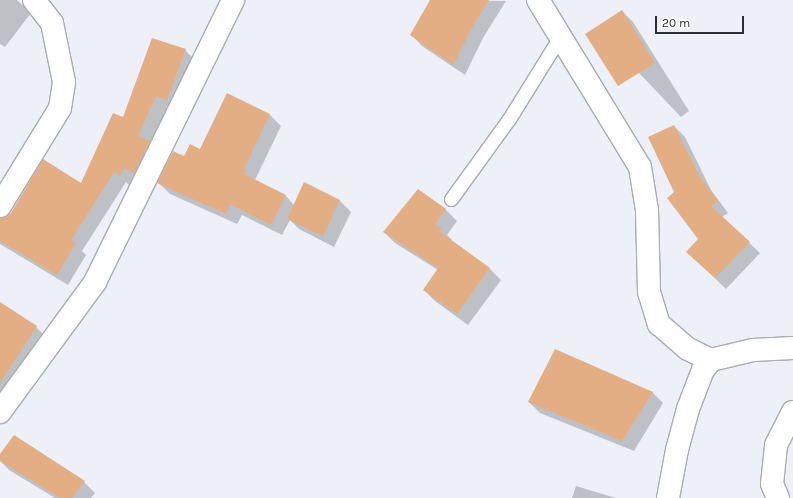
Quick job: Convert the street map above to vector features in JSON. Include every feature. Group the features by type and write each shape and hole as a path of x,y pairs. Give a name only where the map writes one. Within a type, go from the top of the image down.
{"street":[{"path":"0,206 60,108 64,82 52,23 34,0"},
{"path":"0,412 95,282 233,0"},
{"path":"538,0 561,35 640,167 647,210 649,292 659,324 688,349 711,360"},
{"path":"668,498 677,450 688,409 702,370 711,360 753,350 793,348"},
{"path":"778,498 772,484 776,445 793,412"}],"lane":[{"path":"451,199 509,119 561,35"}],"building":[{"path":"430,0 489,0 472,27 453,65 410,35"},
{"path":"622,10 655,63 618,86 585,34"},
{"path":"152,38 186,49 167,100 156,96 138,136 150,141 135,173 124,168 120,176 114,172 71,240 76,243 57,275 0,241 0,218 6,217 11,213 43,159 81,183 113,113 123,117"},
{"path":"227,93 270,114 244,169 246,170 244,174 286,195 271,225 230,204 226,214 157,183 173,151 184,156 190,144 200,149"},
{"path":"674,125 700,177 718,201 711,206 750,242 715,278 686,252 698,239 667,198 674,192 648,137"},
{"path":"304,182 340,200 323,236 287,219"},
{"path":"418,189 446,209 435,225 442,228 439,231 490,268 457,314 423,290 438,268 383,232"},
{"path":"0,302 37,326 0,383"},
{"path":"555,349 653,392 622,441 528,402"},
{"path":"14,435 85,481 72,498 60,498 0,461 0,454"}]}
